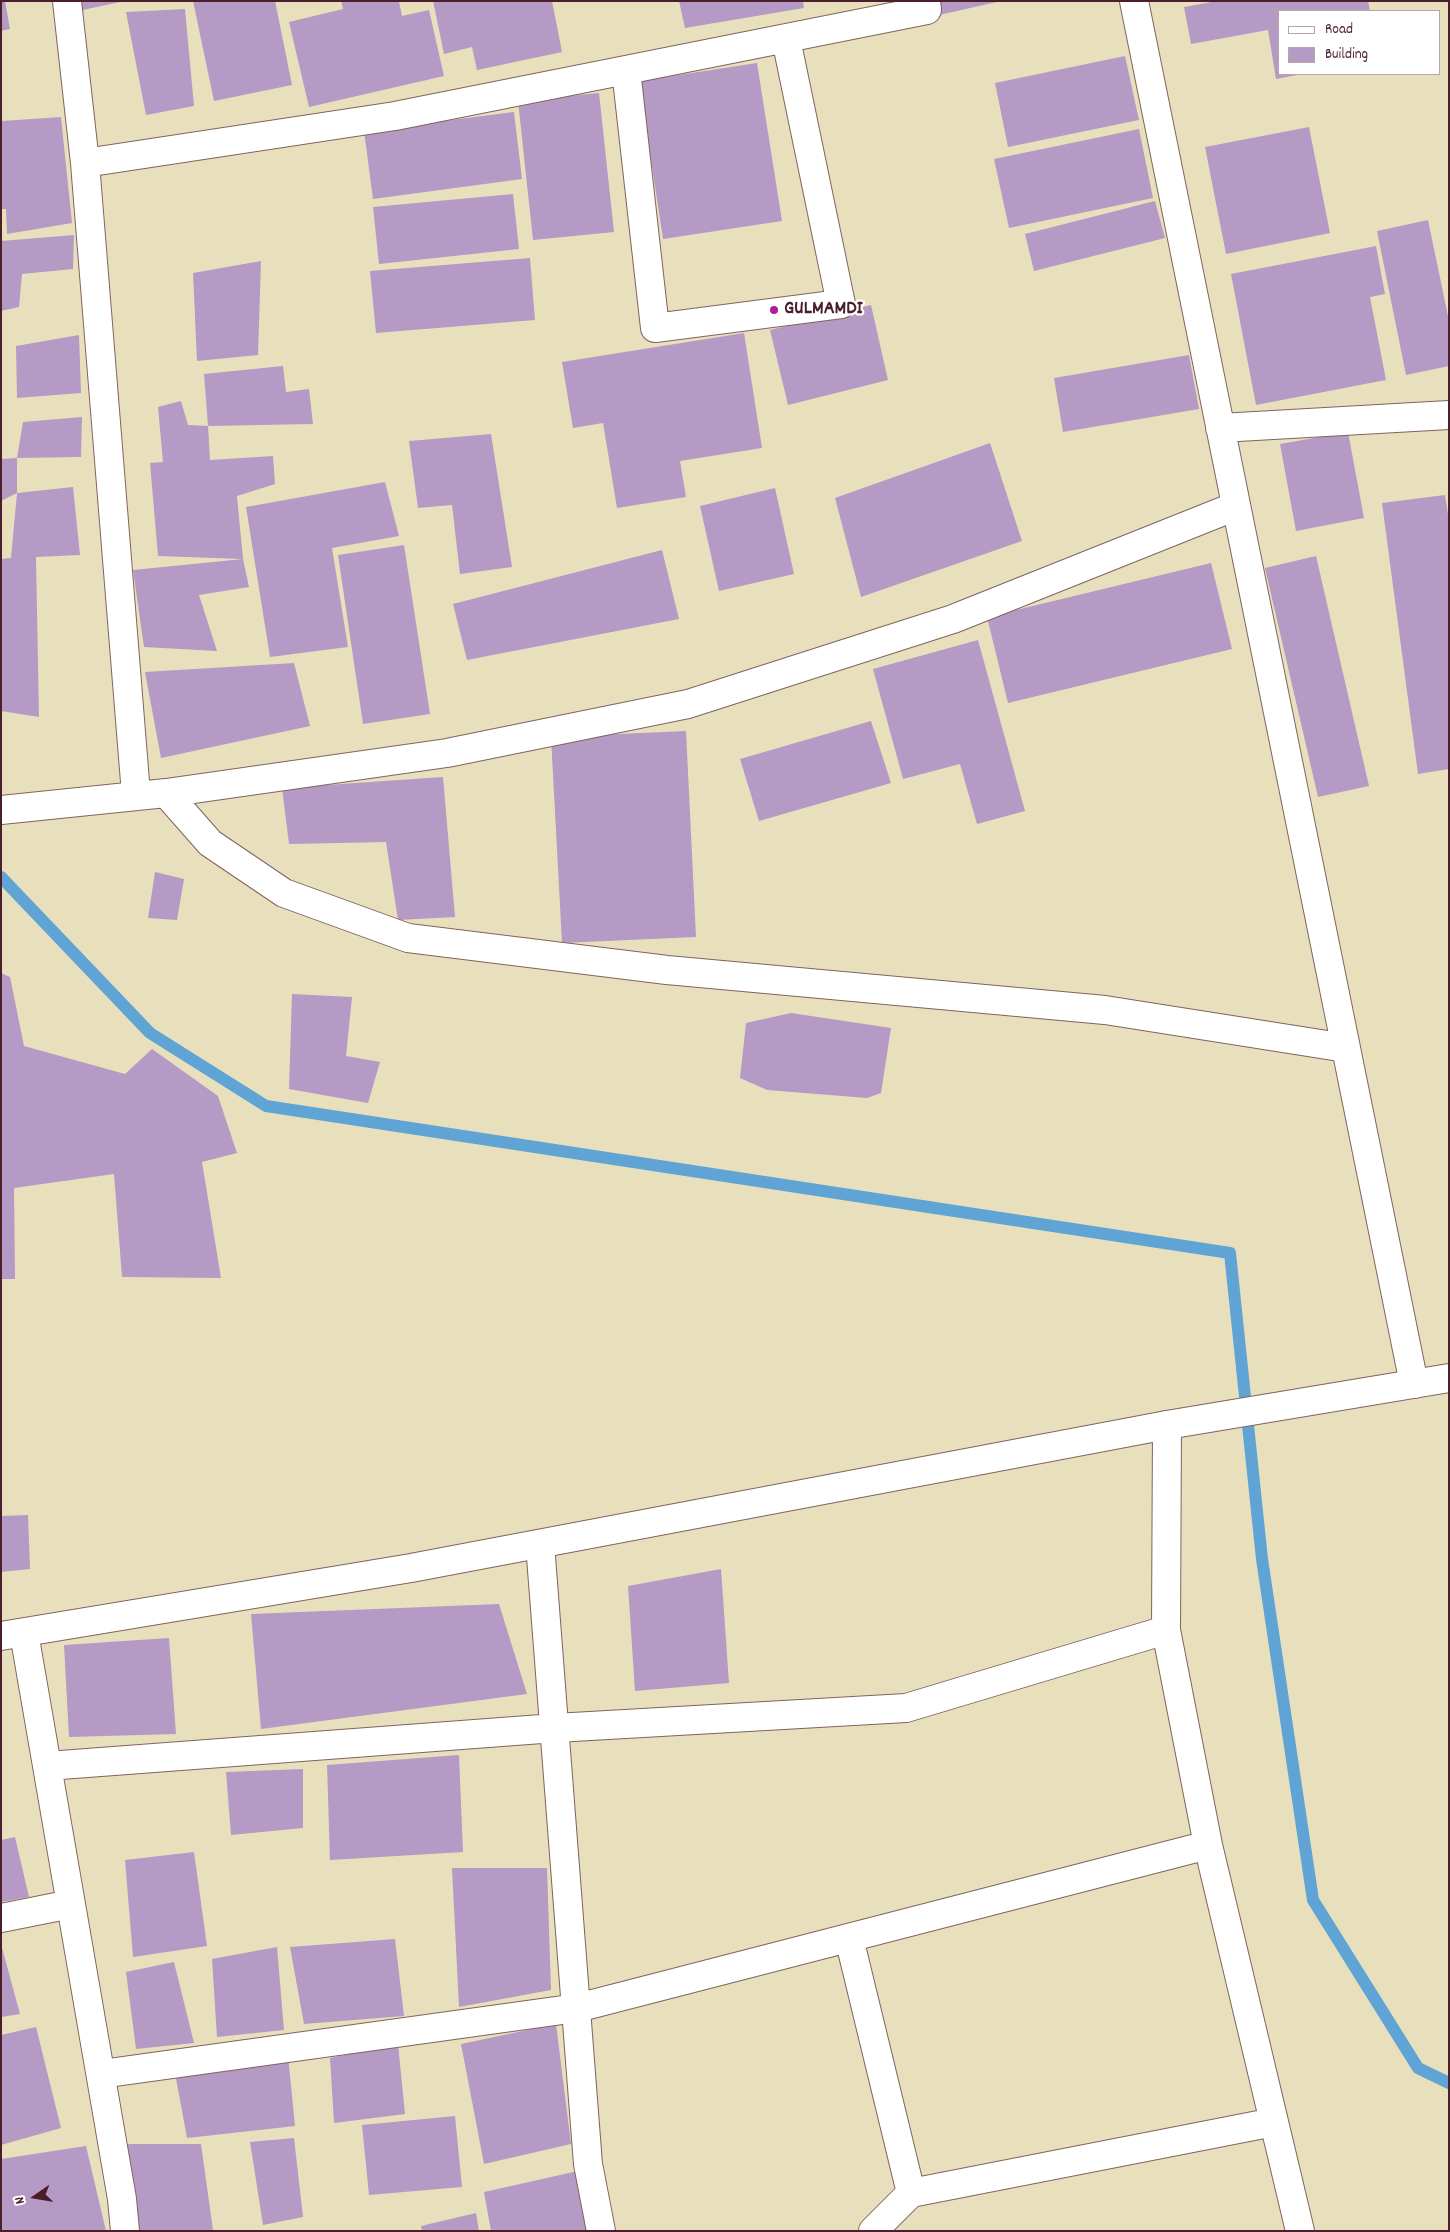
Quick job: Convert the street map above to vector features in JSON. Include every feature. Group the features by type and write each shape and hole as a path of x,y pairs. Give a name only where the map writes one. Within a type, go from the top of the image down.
{"street":[{"path":"67,1 85,163 136,794"},
{"path":"85,163 395,116 927,10 926,1"},
{"path":"1134,1 1414,1384"},
{"path":"626,70 655,328 840,304 786,39"},
{"path":"1220,428 1449,416"},
{"path":"1,810 136,794 166,793 447,753 688,704 953,619 1236,506"},
{"path":"166,793 210,843 284,893 408,938 667,970 1105,1010 1346,1048"},
{"path":"125,2231 122,2199 47,1766 13,1634 410,1568 1205,1418 1449,1378"},
{"path":"1167,1425 1166,1630 1208,1845 1300,2231"},
{"path":"540,1544 588,2164 601,2231"},
{"path":"47,1766 555,1728 906,1708 1166,1630"},
{"path":"101,2074 577,2008 1208,1845"},
{"path":"1,1918 71,1904"},
{"path":"849,1938 911,2193"},
{"path":"873,2231 911,2193 1274,2122"}],"building":[{"path":"1,1 5,1 10,29 1,31"},
{"path":"77,1 120,1 120,2 78,11"},
{"path":"193,1 275,1 292,85 214,101"},
{"path":"341,1 399,1 402,16 429,10 444,76 309,107 289,22 343,9"},
{"path":"433,1 552,1 562,52 477,70 472,47 444,54"},
{"path":"679,1 803,1 804,8 685,28"},
{"path":"936,1 997,1 997,2 939,15"},
{"path":"1217,1 1368,1 1370,10 1278,10 1278,75 1297,75 1276,79 1268,30 1191,44 1184,7"},
{"path":"185,9 194,106 146,115 126,12"},
{"path":"1125,56 1139,120 1008,147 995,83"},
{"path":"757,63 782,221 663,239 639,81"},
{"path":"599,93 614,232 533,240 518,101"},
{"path":"514,112 522,179 373,199 364,131"},
{"path":"61,117 72,223 7,234 6,209 1,209 2,121"},
{"path":"1309,127 1330,233 1226,254 1205,147"},
{"path":"1139,129 1153,198 1009,228 994,159"},
{"path":"513,194 519,249 379,264 373,207"},
{"path":"1155,201 1165,238 1034,271 1025,234"},
{"path":"1428,220 1449,321 1449,366 1406,375 1377,231"},
{"path":"74,235 73,269 22,274 19,307 1,311 1,241"},
{"path":"1376,246 1385,294 1370,297 1386,380 1256,405 1231,274"},
{"path":"530,258 535,320 376,333 370,271"},
{"path":"261,261 258,355 197,361 193,273"},
{"path":"871,305 888,380 788,405 770,330"},
{"path":"744,333 762,448 680,461 686,497 617,508 603,423 573,428 562,362"},
{"path":"79,335 81,393 17,398 16,346"},
{"path":"1189,355 1199,409 1063,432 1054,378"},
{"path":"283,366 286,392 309,389 313,424 208,426 204,374"},
{"path":"181,401 188,425 208,426 210,460 273,456 275,484 237,496 243,559 158,556 150,463 163,462 158,407"},
{"path":"82,417 81,457 17,458 23,422"},
{"path":"1348,432 1364,518 1296,531 1280,444"},
{"path":"491,434 512,567 460,574 452,505 418,508 409,441"},
{"path":"990,443 1022,541 861,597 835,498"},
{"path":"17,458 17,493 1,501 1,459"},
{"path":"385,482 399,536 332,548 348,647 270,657 246,507"},
{"path":"73,487 80,555 36,557 39,717 1,711 1,559 11,558 17,493"},
{"path":"775,488 794,574 719,591 700,506"},
{"path":"1445,495 1449,521 1449,769 1418,774 1382,503"},
{"path":"404,545 430,714 363,724 338,555"},
{"path":"662,550 679,619 467,660 453,604"},
{"path":"1316,556 1369,786 1318,797 1265,568"},
{"path":"243,559 249,587 199,595 217,651 144,647 133,570"},
{"path":"1211,563 1232,649 1008,703 987,617"},
{"path":"978,640 1025,811 977,824 960,764 903,779 873,669"},
{"path":"294,663 310,726 161,758 145,672"},
{"path":"871,721 891,783 759,821 740,759"},
{"path":"686,731 696,937 562,943 551,737"},
{"path":"443,777 455,917 398,920 386,842 289,844 282,788"},
{"path":"155,872 184,879 177,920 148,918"},
{"path":"1,973 10,977 24,1046 125,1074 152,1049 218,1096 237,1153 202,1162 221,1278 122,1277 114,1174 14,1188 15,1279 1,1279"},
{"path":"292,994 352,997 346,1056 380,1062 368,1103 289,1089"},
{"path":"791,1013 891,1028 881,1093 867,1098 767,1090 740,1078 746,1023"},
{"path":"28,1515 30,1569 1,1572 1,1516"},
{"path":"721,1569 729,1683 635,1691 628,1586"},
{"path":"499,1604 527,1694 261,1729 251,1614"},
{"path":"169,1638 176,1734 69,1737 64,1645"},
{"path":"459,1755 463,1852 330,1860 327,1765"},
{"path":"303,1769 303,1828 231,1835 226,1772"},
{"path":"15,1837 29,1897 1,1902 1,1840"},
{"path":"194,1852 207,1946 133,1957 125,1860"},
{"path":"452,1868 547,1868 551,1990 459,2007"},
{"path":"395,1939 404,2016 304,2024 290,1947"},
{"path":"1,1944 20,2014 1,2017"},
{"path":"277,1947 284,2030 217,2037 212,1959"},
{"path":"174,1962 194,2043 136,2049 126,1972"},
{"path":"556,2024 571,2144 484,2164 461,2044"},
{"path":"36,2027 61,2128 1,2145 1,2035"},
{"path":"398,2044 405,2114 334,2123 330,2058"},
{"path":"288,2055 295,2126 187,2138 175,2073"},
{"path":"455,2116 462,2187 369,2195 362,2125"},
{"path":"294,2138 303,2217 263,2225 250,2142"},
{"path":"125,2144 201,2144 213,2230 137,2231"},
{"path":"86,2146 106,2231 1,2231 1,2159"},
{"path":"578,2171 587,2231 491,2231 484,2192"},
{"path":"476,2213 479,2231 422,2231 421,2226"}],"waterway":[{"path":"1,877 150,1033 266,1106 1230,1253 1262,1559 1313,1900 1418,2068 1449,2083"}],"place":[{"name":"GULMAMDI","path":"774,310"}]}
